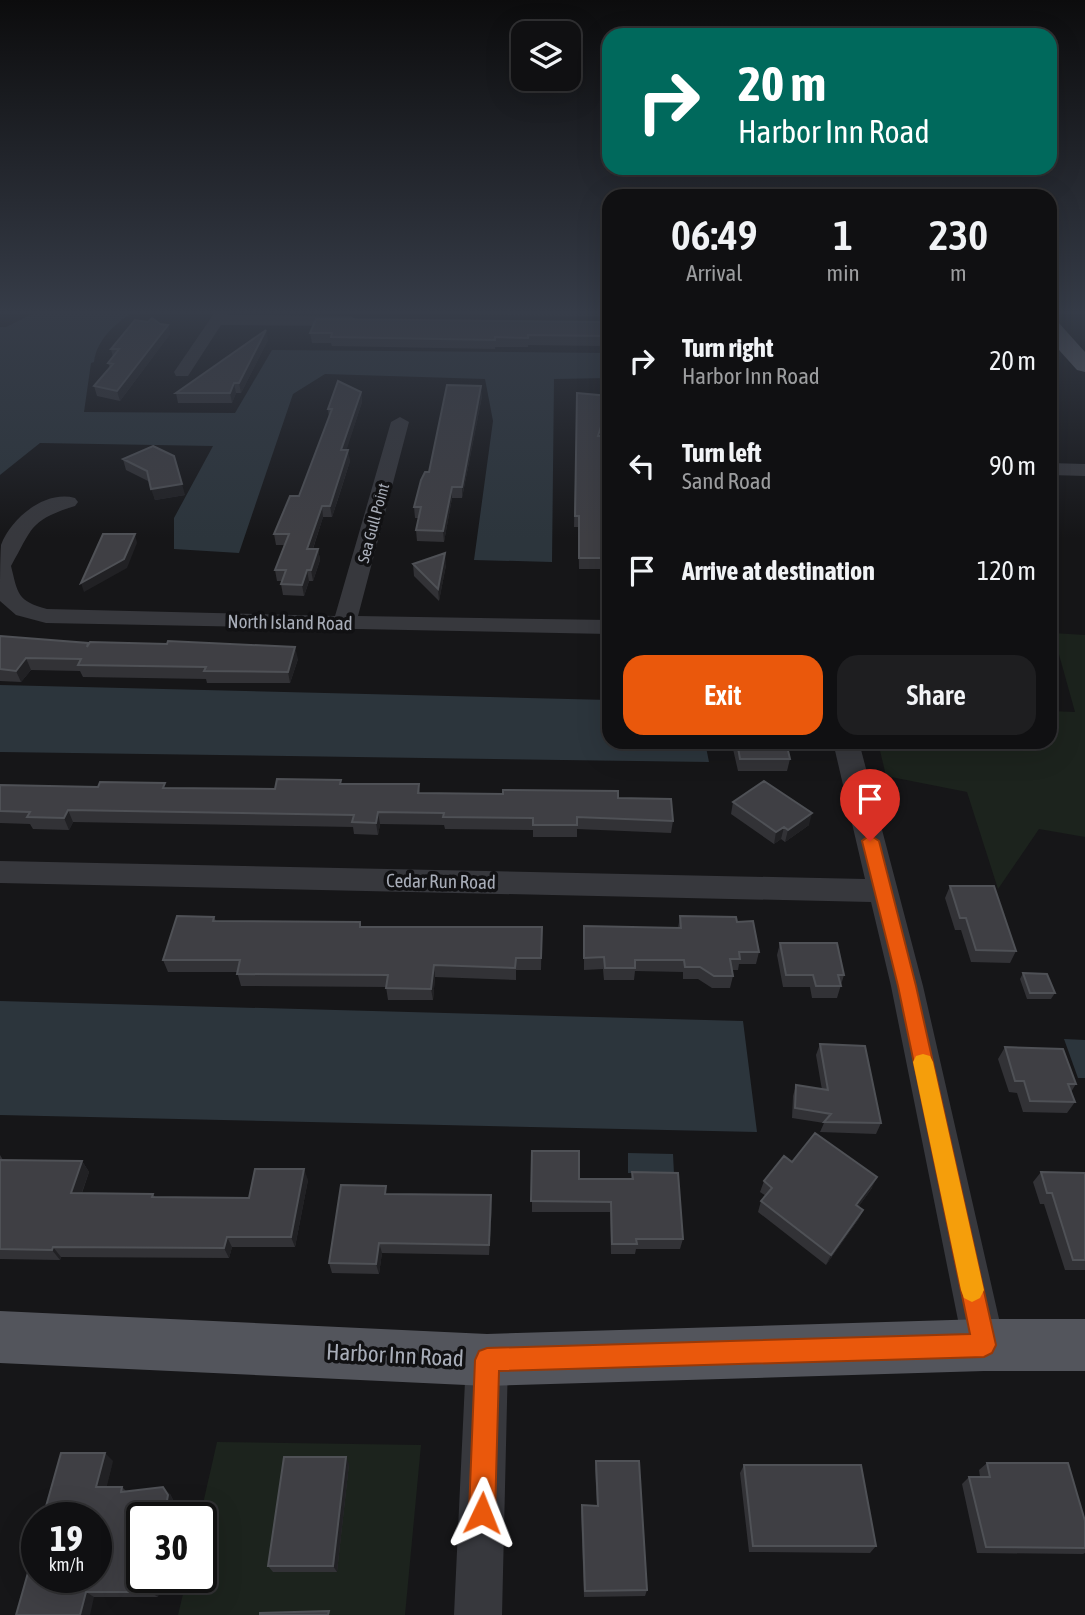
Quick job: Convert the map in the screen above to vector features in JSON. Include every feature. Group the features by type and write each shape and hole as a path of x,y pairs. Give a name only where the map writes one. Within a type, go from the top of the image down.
{"main road":[{"name":"Harbor Inn Road","path":"0,1337 487,1360 984,1345 1085,1345"}],"street":[{"name":"Sea Gull Point","path":"345,623 400,422"},
{"path":"1057,469 1085,470"},
{"name":"North Island Road","path":"68,502 37,511 22,527 0,567 6,594 24,610 46,616 158,621 602,627"},
{"path":"848,749 907,986 984,1345"},
{"name":"Cedar Run Road","path":"0,872 883,891"},
{"path":"478,1615 487,1360"}],"shaded area":[{"path":"0,387 88,387 84,412 235,413 250,387 304,387 293,394 239,553 174,549 174,518 213,446 40,443 0,475"},
{"path":"487,387 554,387 552,562 474,560 493,421"},
{"path":"1057,633 1085,635 1085,837 1039,829 998,889 967,792 886,776 880,749 1057,749 1057,711 1075,712 1057,647"},
{"path":"0,685 602,700 602,749 706,749 709,762 0,752"},
{"path":"0,1001 743,1021 757,1132 0,1115"},
{"path":"1064,1039 1085,1040 1085,1078 1078,1078"},
{"path":"628,1153 673,1154 674,1174 628,1173"},
{"path":"217,1442 421,1445 405,1615 178,1615 183,1593 217,1593 217,1502 203,1502"}],"building":[{"path":"100,387 120,387 117,391"},
{"path":"184,387 232,387 230,393 176,393"},
{"path":"336,387 351,387 361,392 341,450 348,450 330,506 322,506 307,549 318,549 311,570 307,570 302,585 281,584 286,570 275,570 289,534 274,534 290,496 299,496 332,409 328,409"},
{"path":"447,387 481,387 462,487 452,487 443,531 416,530 421,507 414,507 421,480 425,472 429,472"},
{"path":"577,393 602,395 602,424 598,436 602,436 602,558 579,558 579,516 575,516"},
{"path":"153,446 174,456 182,484 151,489 147,471 123,459"},
{"path":"103,534 135,534 124,559 81,583"},
{"path":"445,553 438,589 413,564"},
{"path":"0,636 88,643 87,647 90,642 167,644 168,641 295,647 288,672 204,671 206,667 78,665 81,659 26,658 16,671 0,669"},
{"path":"738,749 788,749 790,759 740,759"},
{"path":"277,779 341,780 340,784 419,784 418,793 503,794 503,790 618,791 618,798 671,799 673,821 577,817 577,825 533,825 533,818 443,817 444,813 378,812 376,823 352,822 354,815 68,810 64,818 27,817 30,812 0,811 0,785 98,787 100,782 165,783 163,788 275,789"},
{"path":"764,781 812,813 788,830 784,827 776,832 733,802"},
{"path":"950,886 994,886 1016,951 976,950 966,918 960,918"},
{"path":"177,916 214,917 213,921 360,922 360,927 542,927 541,958 516,958 515,968 434,965 431,989 386,988 388,975 237,974 240,960 163,960"},
{"path":"680,916 736,917 737,922 753,921 759,952 739,952 740,959 730,959 733,976 714,976 700,967 685,967 684,960 635,960 635,968 605,968 604,957 584,958 584,926 681,928"},
{"path":"780,943 837,943 844,975 838,975 841,986 816,986 813,975 786,975"},
{"path":"1023,973 1047,974 1055,993 1030,993"},
{"path":"820,1044 865,1046 881,1123 824,1122 831,1114 795,1108 796,1085 828,1090"},
{"path":"1005,1047 1063,1049 1076,1084 1068,1084 1075,1102 1030,1101 1024,1081 1015,1081"},
{"path":"815,1133 877,1177 856,1205 863,1210 831,1255 761,1201 772,1188 764,1181 784,1156 792,1162"},
{"path":"532,1151 579,1151 579,1179 633,1179 632,1172 678,1173 683,1239 636,1239 637,1244 612,1244 611,1202 531,1201"},
{"path":"0,1160 82,1161 71,1193 153,1194 152,1197 249,1198 255,1169 304,1169 291,1237 227,1237 224,1248 0,1249"},
{"path":"1041,1172 1085,1173 1085,1260 1073,1260 1052,1193 1047,1193"},
{"path":"341,1185 386,1186 385,1194 491,1195 489,1245 379,1243 376,1264 329,1263"},
{"path":"61,1453 105,1453 96,1487 122,1487 121,1492 163,1487 168,1495 167,1502 126,1502 126,1592 112,1592 112,1502 47,1502"},
{"path":"284,1457 346,1457 333,1566 268,1566"},
{"path":"596,1461 639,1461 647,1590 585,1591 582,1505 598,1506"},
{"path":"987,1463 1068,1463 1085,1521 1085,1548 986,1547 969,1477 990,1477"},
{"path":"744,1465 861,1465 876,1546 753,1546"},
{"path":"22,1593 86,1593 80,1615 16,1615"},
{"path":"329,1611 328,1615 260,1615 260,1613"}],"slow traffic":[{"path":"923,1062 972,1290"}],"route":[{"path":"482,1513 487,1360 984,1345 907,986 870,841"}]}
